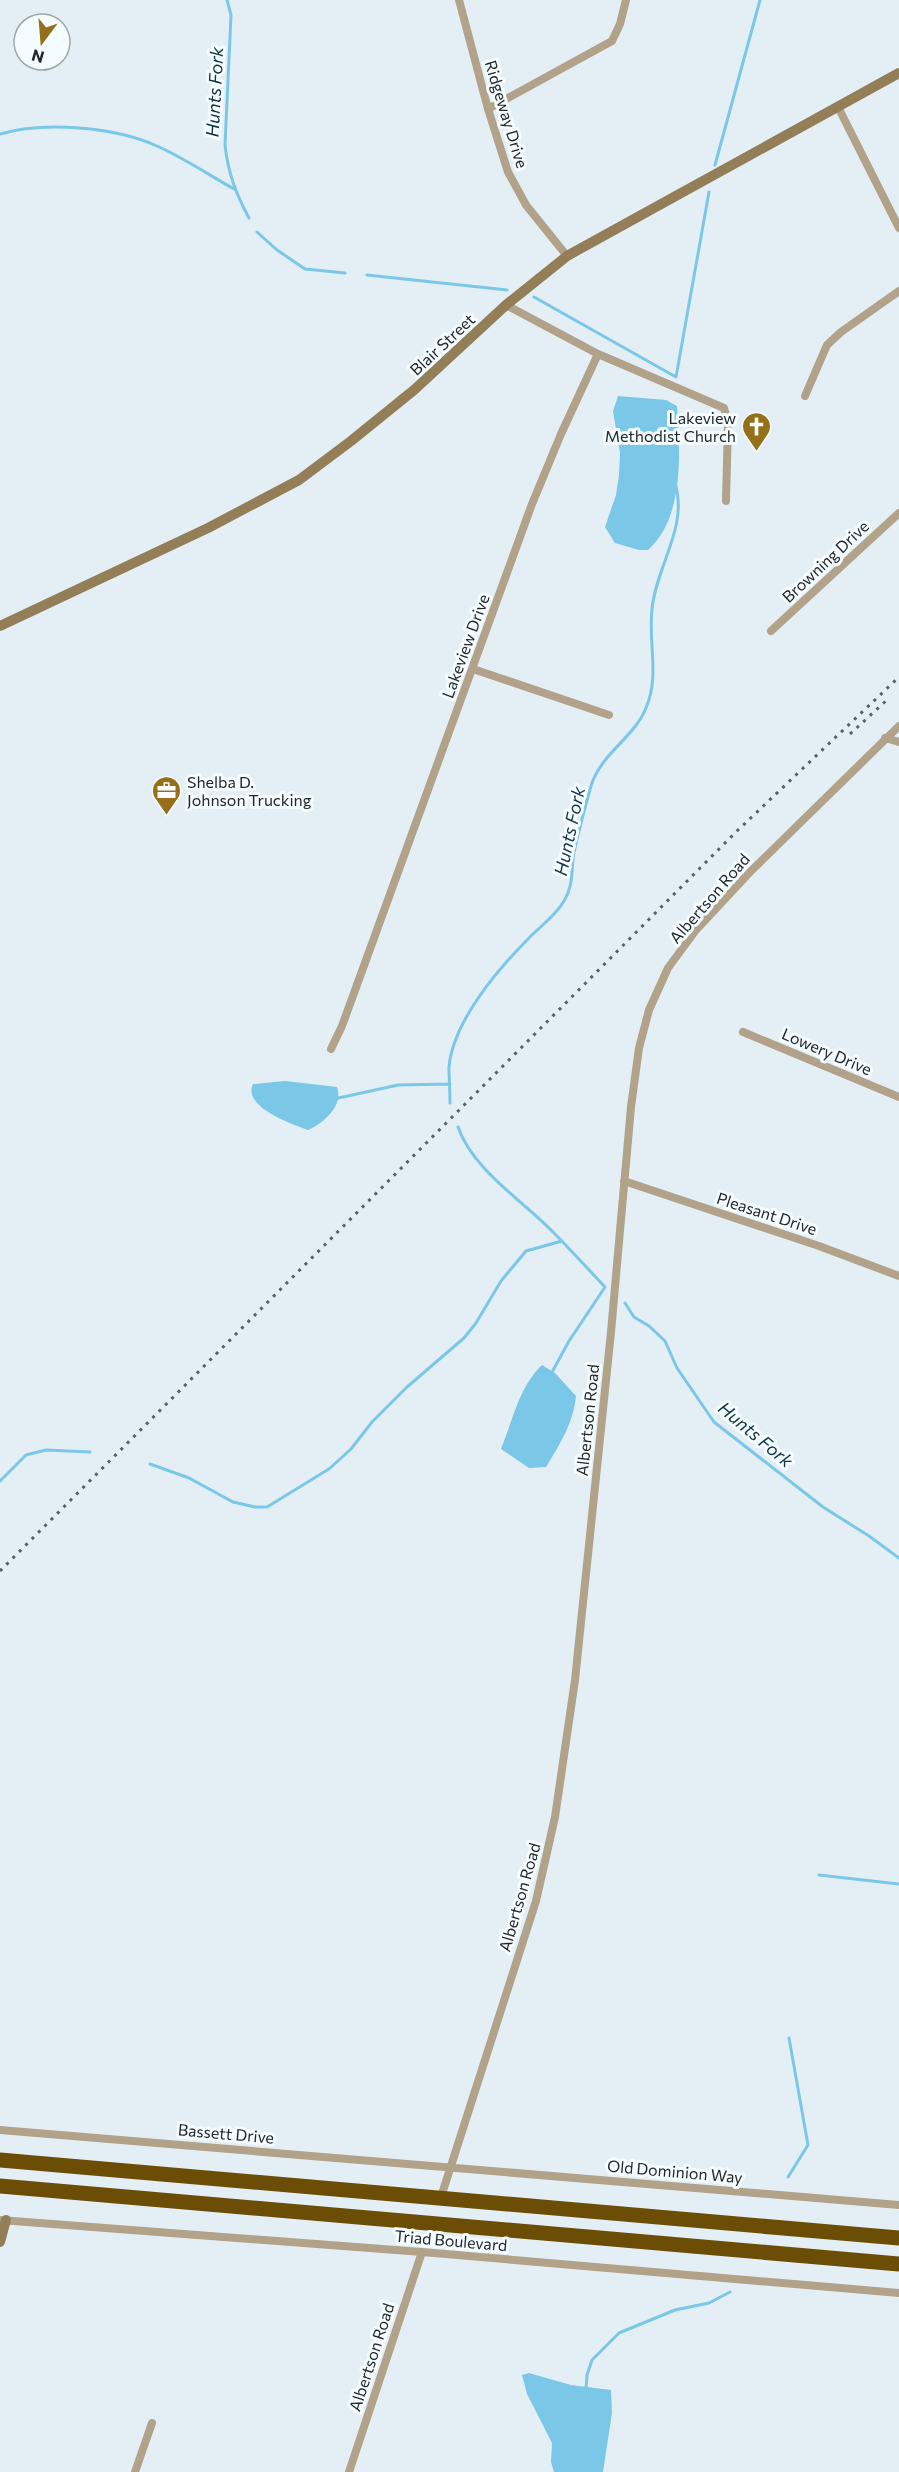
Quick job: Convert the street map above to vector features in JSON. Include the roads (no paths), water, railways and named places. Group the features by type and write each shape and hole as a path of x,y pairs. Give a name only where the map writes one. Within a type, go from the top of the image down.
{"highway":[{"path":"0,2160 899,2238"},
{"path":"6,2187 899,2264"}],"street":[{"name":"Ridgeway Drive","path":"459,0 504,162 517,190 538,221 567,256"},
{"path":"488,110 612,40 620,24 626,0"},
{"name":"Blair Street","path":"0,626 208,528 299,480 414,390 506,304 567,256 899,73"},
{"path":"838,107 899,228"},
{"path":"805,396 827,345 841,332 899,291"},
{"path":"506,304 598,354 724,408 728,423 726,501"},
{"name":"Lakeview Drive","path":"331,1049 342,1026 532,504 598,354"},
{"name":"Browning Drive","path":"771,631 899,513"},
{"path":"473,669 609,715"},
{"name":"Albertson Road","path":"441,2197 536,1901 555,1817 575,1680 639,1048 649,1010 668,968 696,930 742,880 899,726"},
{"path":"885,738 899,742"},
{"name":"Lowery Drive","path":"743,1032 899,1097"},
{"name":"Pleasant Drive","path":"624,1181 819,1246 899,1276"},
{"name":"Bassett Drive","path":"0,2130 449,2167"},
{"name":"Old Dominion Way","path":"449,2167 899,2205"},
{"path":"0,2242 3,2220"},
{"name":"Triad Boulevard","path":"3,2220 422,2252 899,2293"},
{"name":"Albertson Road","path":"349,2472 422,2252"},
{"path":"135,2472 152,2423"}],"water":[{"path":"618,396 666,400 677,406 679,463 674,502 669,520 660,536 648,550 639,550 615,543 605,527 616,495 619,475 620,453 613,411"},
{"path":"285,1081 337,1087 338,1101 326,1118 308,1130 291,1124 261,1107 252,1092 253,1084"},
{"path":"542,1365 555,1373 576,1396 569,1425 546,1467 529,1468 501,1449 517,1404 528,1383"},
{"path":"529,2373 571,2385 611,2390 612,2413 603,2472 554,2472 551,2462 552,2443 527,2394 522,2375"}],"waterway":[{"name":"Hunts Fork","path":"227,0 231,15 225,145 233,183 249,218"},
{"path":"715,165 760,0"},
{"path":"0,134 18,130 58,127 121,134 157,146 234,189"},
{"path":"534,297 676,377 709,192"},
{"name":"Hunts Fork","path":"257,232 277,250 305,269 345,273"},
{"name":"Hunts Fork","path":"367,275 507,290"},
{"name":"Hunts Fork","path":"450,1103 449,1067 452,1049 459,1032 479,996 564,901 571,883 574,852 580,827 596,774 641,719 646,708 653,671 652,609 659,578 674,533 678,502 676,486"},
{"path":"334,1099 398,1085 450,1084"},
{"name":"Hunts Fork","path":"458,1127 474,1156 486,1170 551,1230 605,1287 569,1341 551,1374"},
{"path":"150,1464 189,1478 233,1502 267,1507 329,1469 351,1449 372,1422 407,1387 464,1338 476,1323 501,1281 526,1251 562,1241"},
{"name":"Hunts Fork","path":"625,1303 634,1317 649,1326 665,1341 677,1368 714,1422 823,1507 899,1558"},
{"path":"0,1481 26,1455 46,1450 90,1452"},
{"path":"819,1875 899,1884"},
{"path":"788,2177 808,2145 789,2038"},
{"path":"586,2389 587,2375 592,2360 619,2333 675,2310 709,2303 730,2292"}],"railway":[{"path":"0,1571 737,831 899,677"},
{"path":"850,734 888,699"}],"place":[{"name":"Lakeview Methodist Church","path":"757,452"},
{"name":"Shelba D. Johnson Trucking","path":"166,816"}]}
